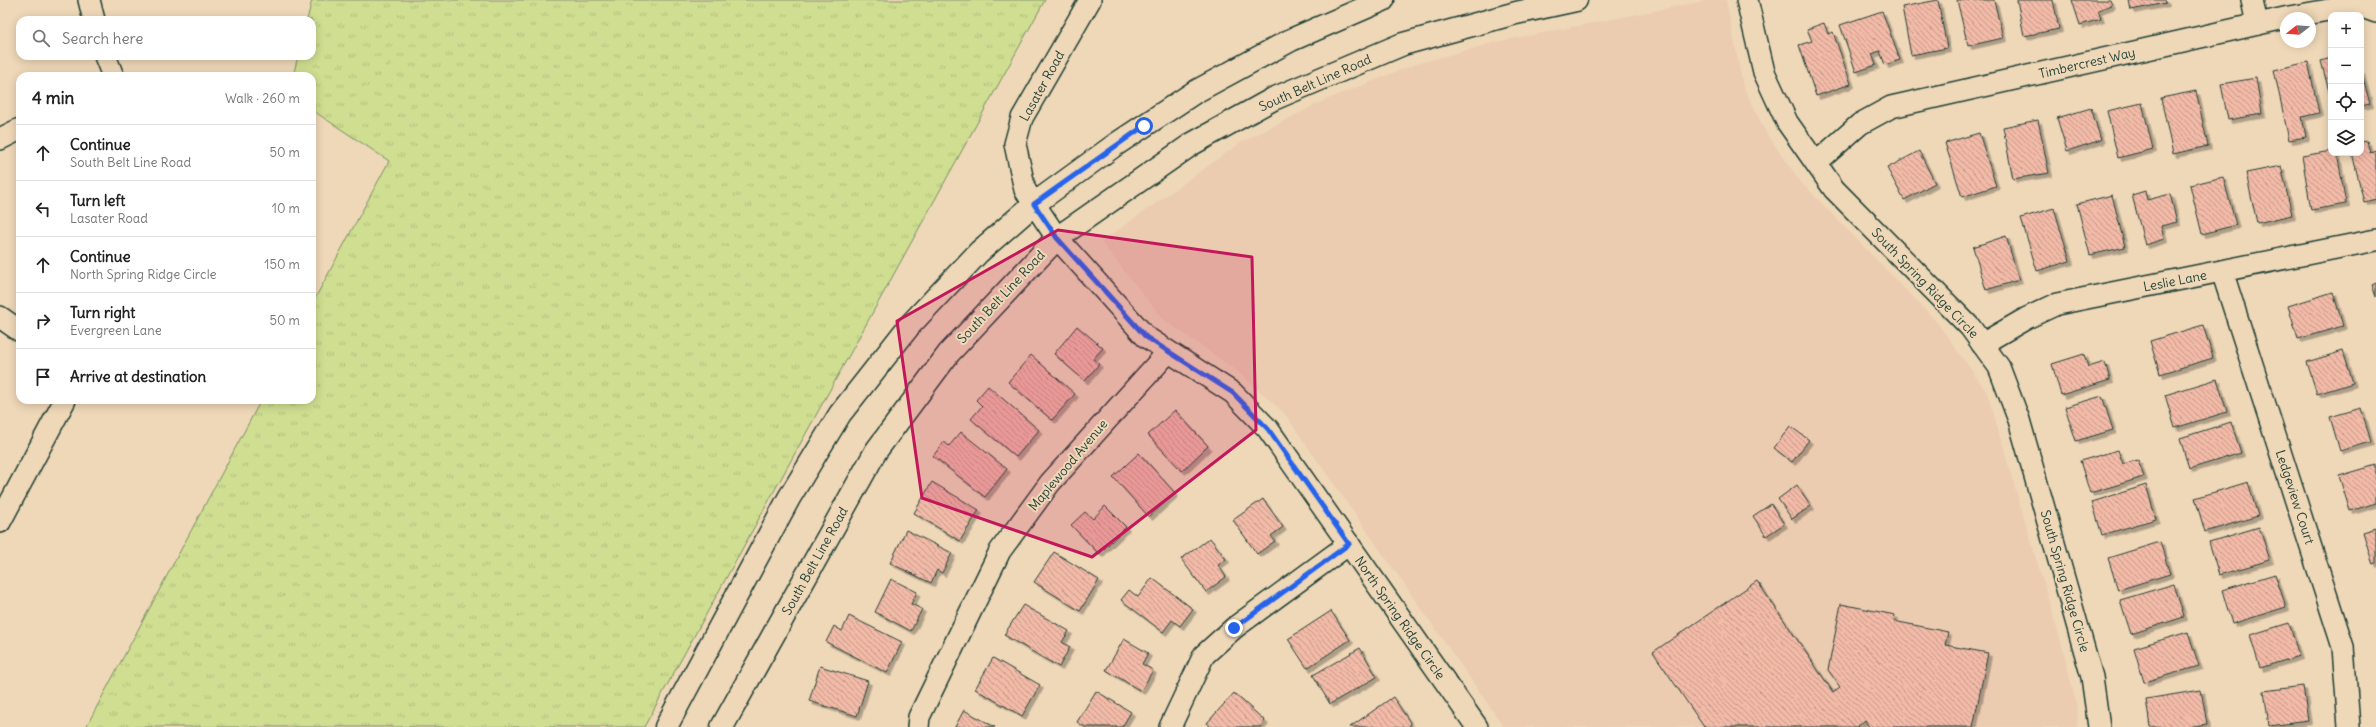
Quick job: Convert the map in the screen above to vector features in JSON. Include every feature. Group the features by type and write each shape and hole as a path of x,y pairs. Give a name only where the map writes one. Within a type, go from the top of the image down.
{"main road":[{"path":"666,727 789,498 840,414 910,325 979,252 1034,204 1115,145 1195,92 1291,40 1383,0"},
{"name":"South Belt Line Road","path":"722,727 876,451 949,354 1057,238 1192,144 1273,99 1403,44 1516,13 1576,0"}],"street":[{"path":"89,0 93,16"},
{"name":"Lasater Road","path":"1057,238 1025,190 1015,144 1022,118 1090,0"},
{"name":"South Spring Ridge Circle","path":"1747,0 1764,72 1787,122 1834,189 1970,327 1999,367 2019,420 2092,677 2099,727"},
{"path":"2252,0 2257,24"},
{"name":"Timbercrest Way","path":"1816,163 1860,124 1891,107 2257,24 2287,8 2357,5 2375,11"},
{"path":"107,60 111,72"},
{"path":"0,139 16,131"},
{"name":"North Spring Ridge Circle","path":"1057,238 1146,337 1233,393 1268,429 1477,727"},
{"name":"Leslie Lane","path":"1982,344 2027,318 2057,304 2376,240"},
{"name":"Ledgeview Court","path":"2222,271 2343,647 2349,727"},
{"path":"0,317 16,328"},
{"name":"Maplewood Avenue","path":"919,722 1000,551 1050,483 1168,352"},
{"path":"0,522 64,404"},
{"path":"1170,727 1204,655 1234,628 1349,544"}],"highlighted area":[{"path":"1058,230 1252,257 1256,430 1092,557 922,498 897,321"}],"shaded area":[{"path":"1708,0 1726,0 1743,85 1765,131 1800,181 1937,322 1987,392 2063,649 2078,711 2077,727 1504,727 1284,413 1237,371 1163,319 1101,242 1240,143 1325,100 1416,64 1496,42"}],"green space":[{"path":"312,0 1045,0 644,727 86,727 259,404 316,404 316,297 389,161 316,113 316,72 294,72 297,60 316,60 316,16 308,16"}],"building":[{"path":"1938,0 1947,48 1911,55 1902,7"},
{"path":"1957,0 1994,0 2003,38 1968,46"},
{"path":"2017,0 2053,0 2059,29 2024,36"},
{"path":"2072,0 2110,0 2112,5 2098,10 2101,19 2080,25"},
{"path":"2129,0 2165,0 2166,3 2131,10"},
{"path":"1882,11 1900,60 1885,65 1880,51 1872,54 1876,65 1856,72 1840,25"},
{"path":"1824,23 1828,34 1833,32 1851,84 1816,96 1799,45 1812,41 1807,29"},
{"path":"2328,59 2328,88 2321,61"},
{"path":"2308,62 2319,113 2302,117 2306,137 2289,140 2274,70"},
{"path":"2256,78 2262,114 2228,120 2221,84"},
{"path":"2364,81 2370,104 2364,105"},
{"path":"2196,91 2208,146 2173,154 2161,98"},
{"path":"2142,103 2153,149 2118,158 2107,111"},
{"path":"2091,108 2101,140 2067,151 2057,118"},
{"path":"2038,120 2049,173 2013,179 2003,127"},
{"path":"1979,133 1996,186 1962,197 1945,143"},
{"path":"2367,141 2370,153 2376,151 2376,199 2364,202 2353,156 2364,156 2364,142"},
{"path":"1919,151 1935,183 1904,200 1887,168"},
{"path":"2328,152 2328,156 2338,156 2346,204 2311,210 2302,156"},
{"path":"2281,166 2292,215 2257,223 2246,173"},
{"path":"2223,177 2236,225 2202,234 2190,185"},
{"path":"2145,191 2147,200 2170,194 2177,222 2161,226 2164,239 2145,245 2132,195"},
{"path":"2112,195 2125,247 2090,255 2077,204"},
{"path":"2054,208 2070,261 2037,271 2021,218"},
{"path":"2006,236 2019,280 1986,290 1973,247"},
{"path":"2376,283 2376,297 2372,285"},
{"path":"2333,292 2343,326 2298,339 2288,306"},
{"path":"2203,325 2213,358 2160,374 2150,341"},
{"path":"1077,326 1103,348 1093,359 1099,364 1085,381 1054,354"},
{"path":"2343,351 2353,383 2317,394 2307,362"},
{"path":"2084,354 2088,367 2105,362 2110,380 2061,395 2052,364"},
{"path":"1031,355 1075,394 1052,420 1008,382"},
{"path":"2217,379 2227,412 2175,428 2165,395"},
{"path":"988,386 1039,430 1016,457 971,419 982,406 976,400"},
{"path":"2102,396 2113,430 2076,441 2065,407"},
{"path":"2361,408 2371,442 2340,451 2330,417"},
{"path":"1175,410 1208,446 1182,471 1148,435"},
{"path":"2231,422 2241,453 2189,469 2180,438"},
{"path":"1790,426 1809,440 1792,462 1774,448"},
{"path":"961,432 1007,469 985,497 933,456 944,442 949,446"},
{"path":"2118,450 2123,464 2138,460 2144,477 2090,493 2080,461"},
{"path":"1139,453 1175,493 1149,517 1113,477"},
{"path":"2376,465 2376,503 2350,511 2339,476"},
{"path":"932,482 979,510 960,541 914,513"},
{"path":"2248,482 2258,516 2205,532 2195,498"},
{"path":"1797,485 1811,506 1792,519 1778,499"},
{"path":"2146,485 2156,519 2102,535 2092,502"},
{"path":"1263,499 1283,527 1271,536 1275,541 1257,554 1233,520"},
{"path":"1771,504 1784,524 1766,536 1753,516"},
{"path":"1105,506 1126,527 1099,554 1071,525 1085,512 1093,519"},
{"path":"2259,527 2270,560 2219,575 2209,542"},
{"path":"2376,528 2376,564 2373,565 2363,532"},
{"path":"906,530 952,553 942,573 937,570 931,583 890,563"},
{"path":"1210,538 1226,559 1218,565 1226,577 1206,592 1181,559"},
{"path":"2160,542 2170,574 2118,590 2108,558"},
{"path":"1054,552 1099,580 1080,611 1034,582"},
{"path":"2275,574 2286,607 2232,624 2222,590"},
{"path":"1152,578 1193,609 1180,626 1172,620 1163,632 1121,600 1129,590 1138,597"},
{"path":"891,579 917,592 911,604 922,609 911,631 875,612"},
{"path":"1757,581 1833,692 1840,687 1828,670 1841,604 1895,615 1894,621 1948,632 1945,645 1988,653 1973,727 1869,727 1865,720 1857,727 1704,727 1653,652"},
{"path":"2174,584 2184,617 2131,634 2120,600"},
{"path":"1023,605 1069,631 1062,642 1070,647 1059,667 1004,635"},
{"path":"1331,611 1350,640 1307,668 1288,639"},
{"path":"849,616 902,642 887,673 826,642 834,626 842,631"},
{"path":"2289,623 2299,656 2260,668 2250,635"},
{"path":"2188,632 2199,666 2144,682 2134,648"},
{"path":"1124,639 1148,653 1142,664 1153,670 1141,691 1106,670"},
{"path":"1360,648 1377,677 1330,704 1313,675"},
{"path":"993,658 1040,685 1022,716 975,689"},
{"path":"820,666 868,681 857,716 809,701"},
{"path":"2303,686 2308,721 2269,726 2264,691"},
{"path":"2201,690 2207,724 2187,727 2150,727 2146,699"},
{"path":"1096,691 1131,712 1122,727 1085,727 1077,722"},
{"path":"1234,693 1265,721 1260,727 1211,727 1207,723"},
{"path":"1393,697 1411,724 1408,727 1350,727"},
{"path":"964,710 995,727 955,727"}],"route":[{"path":"1144,126 1115,145 1034,204 1057,238 1110,295 1146,337 1191,368 1233,393 1268,429 1349,544 1234,628"}]}
